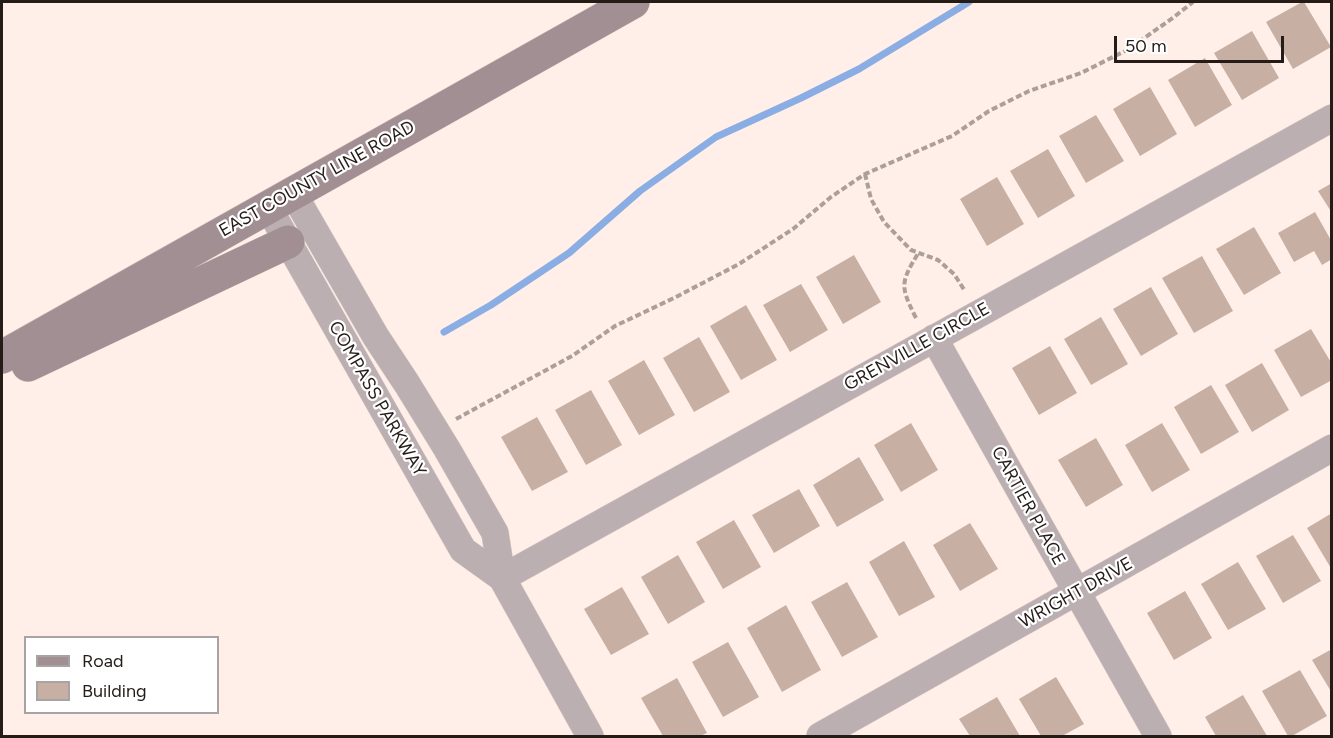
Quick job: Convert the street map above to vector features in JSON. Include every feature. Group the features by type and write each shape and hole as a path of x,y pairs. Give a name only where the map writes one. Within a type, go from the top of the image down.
{"main road":[{"name":"EAST COUNTY LINE ROAD","path":"2,357 633,2"},
{"path":"2,377 288,242"}],"street":[{"name":"GRENVILLE CIRCLE","path":"502,578 925,328 1332,118"},
{"name":"COMPASS PARKWAY","path":"280,200 288,242 463,550 502,578"},
{"name":"COMPASS PARKWAY","path":"280,200 376,337 447,449 495,533 502,578 590,736"},
{"name":"CARTIER PLACE","path":"925,328 1158,736"},
{"name":"WRIGHT DRIVE","path":"820,736 1332,448"}],"path":[{"path":"454,420 572,357 615,326 739,264 793,229 831,196 865,174 952,136 989,111 1029,91 1081,73 1129,49 1193,2"},
{"path":"865,174 871,199 884,222 911,250 938,260 954,274 965,291"},
{"path":"919,252 906,276 904,286 906,297 925,328"}],"building":[{"path":"1302,2 1331,47 1293,69 1266,22"},
{"path":"1252,31 1279,78 1242,100 1214,53"},
{"path":"1205,58 1232,105 1195,127 1168,80"},
{"path":"1150,87 1177,134 1140,156 1113,109"},
{"path":"1096,115 1124,161 1086,183 1059,136"},
{"path":"1048,149 1075,196 1038,218 1010,171"},
{"path":"997,177 1024,224 987,246 960,199"},
{"path":"1332,183 1332,213 1318,191"},
{"path":"1315,212 1332,242 1332,259 1322,265 1314,251 1294,262 1278,233"},
{"path":"1254,227 1281,273 1244,295 1216,249"},
{"path":"854,255 881,302 843,324 816,277"},
{"path":"1202,256 1233,311 1194,333 1162,278"},
{"path":"801,284 828,330 790,352 763,305"},
{"path":"1151,287 1178,334 1141,356 1113,309"},
{"path":"746,305 777,360 741,380 710,326"},
{"path":"1101,317 1128,364 1091,385 1064,339"},
{"path":"1311,329 1332,364 1332,380 1301,397 1274,350"},
{"path":"699,337 730,392 694,412 663,358"},
{"path":"1050,346 1077,393 1039,415 1012,368"},
{"path":"644,360 675,415 639,435 608,381"},
{"path":"1262,363 1289,410 1252,432 1225,385"},
{"path":"1211,385 1239,432 1201,454 1174,407"},
{"path":"591,390 622,445 586,465 555,410"},
{"path":"537,417 568,472 532,491 501,437"},
{"path":"911,423 938,470 901,492 874,445"},
{"path":"1162,423 1190,470 1152,492 1125,445"},
{"path":"1096,438 1123,485 1086,507 1058,460"},
{"path":"859,457 884,500 837,527 813,485"},
{"path":"799,489 820,526 774,553 752,515"},
{"path":"1332,513 1332,570 1307,528"},
{"path":"734,520 761,567 723,589 696,542"},
{"path":"970,523 998,569 960,591 933,545"},
{"path":"1293,535 1321,581 1283,603 1256,556"},
{"path":"904,541 935,597 899,616 869,562"},
{"path":"678,555 705,602 668,624 641,577"},
{"path":"1238,562 1266,609 1228,630 1201,584"},
{"path":"847,582 878,637 842,657 811,602"},
{"path":"622,587 649,634 611,655 584,609"},
{"path":"1185,591 1212,638 1174,660 1147,613"},
{"path":"786,605 821,670 782,692 747,628"},
{"path":"728,642 759,697 723,717 692,662"},
{"path":"1332,649 1332,693 1312,660"},
{"path":"1300,670 1327,716 1292,736 1288,736 1262,691"},
{"path":"1056,677 1084,724 1062,736 1041,736 1019,699"},
{"path":"677,678 707,733 700,736 663,736 641,698"},
{"path":"1243,695 1267,736 1216,736 1205,717"},
{"path":"997,697 1020,736 970,736 959,719"}],"waterway":[{"path":"444,332 491,305 569,253 640,191 716,137 859,69 969,2"}]}
